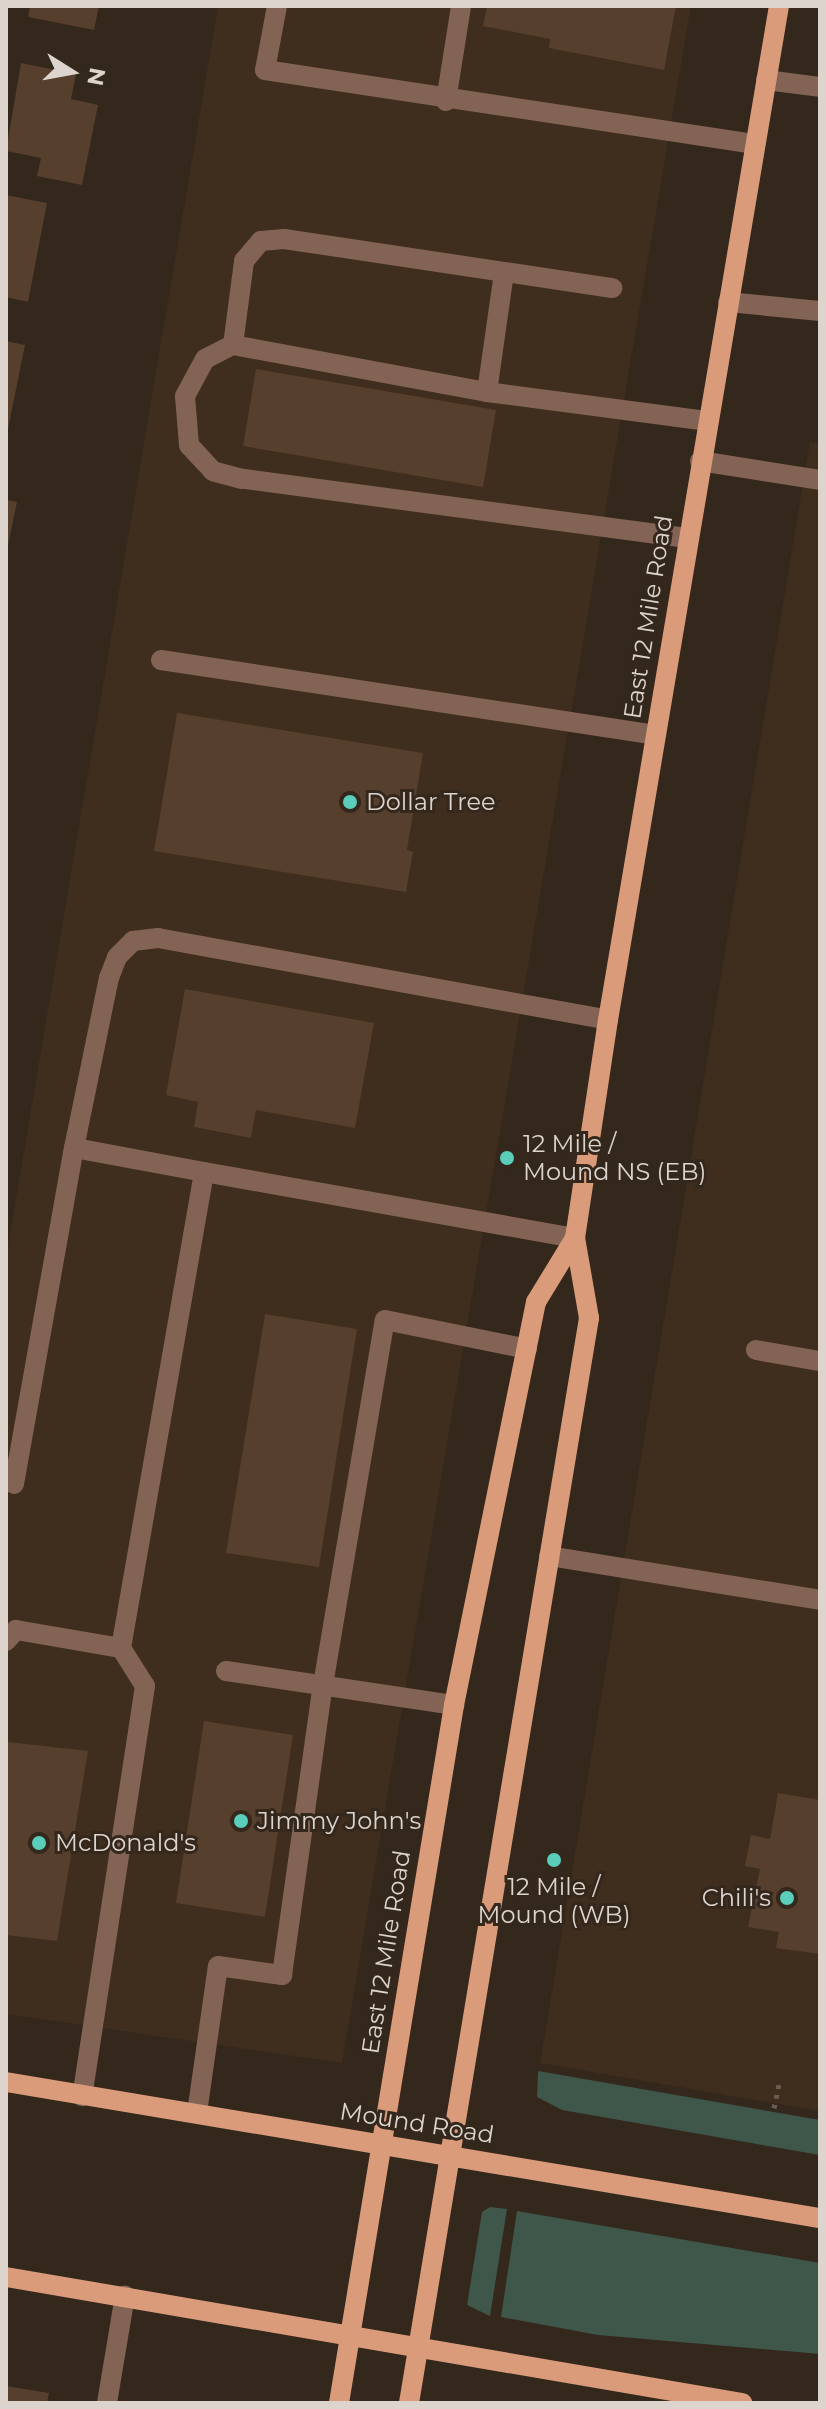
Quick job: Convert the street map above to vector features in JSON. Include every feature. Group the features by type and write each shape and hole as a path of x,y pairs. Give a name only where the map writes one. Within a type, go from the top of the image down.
{"main road":[{"name":"East 12 Mile Road","path":"409,2403 589,1318 575,1238 608,1020 779,6"},
{"name":"East 12 Mile Road","path":"339,2403 454,1705 536,1302 575,1238"},
{"name":"Mound Road","path":"6,2082 820,2218"},
{"path":"6,2277 742,2403"}],"lane":[{"path":"277,6 265,70 446,101 755,144"},
{"path":"446,101 461,6"},
{"path":"766,80 820,87"},
{"path":"233,345 244,261 261,241 284,239 612,288"},
{"path":"487,392 504,272"},
{"path":"728,302 820,311"},
{"path":"687,538 242,479 213,471 189,445 185,396 205,359 233,345 487,392 708,421"},
{"path":"700,461 820,480"},
{"path":"161,660 655,735"},
{"path":"14,1484 74,1148 109,978 117,957 133,941 158,938 608,1020"},
{"path":"74,1148 575,1238"},
{"path":"82,2096 145,1686 121,1648 204,1172"},
{"path":"197,2113 218,1966 282,1975 323,1685 385,1320 527,1349"},
{"path":"756,1350 820,1361"},
{"path":"549,1556 820,1600"},
{"path":"6,1641 16,1630 121,1648"},
{"path":"226,1671 454,1705"},
{"path":"107,2403 125,2296"}],"path":[{"path":"774,2108 779,2085"}],"shaded area":[{"path":"218,6 691,6 342,2063 6,2014 6,1257"},
{"path":"810,442 820,444 820,2111 540,2063"}],"green space":[{"path":"538,2071 820,2120 820,2155 562,2110 537,2097"},
{"path":"490,2207 507,2209 490,2316 467,2305 482,2212"},
{"path":"517,2211 820,2263 820,2354 598,2335 501,2317"}],"building":[{"path":"30,6 99,6 94,30 28,17"},
{"path":"487,6 676,6 664,70 549,48 550,39 483,26"},
{"path":"21,63 76,74 71,99 98,105 82,185 37,176 41,158 6,151"},
{"path":"6,195 47,203 28,302 6,297"},
{"path":"6,341 25,345 7,434 6,434"},
{"path":"256,369 496,410 483,487 243,446"},
{"path":"6,500 17,502 7,550 6,550"},
{"path":"177,713 423,753 407,850 413,852 406,892 154,851"},
{"path":"185,989 374,1023 355,1128 256,1110 251,1138 194,1127 198,1102 166,1095"},
{"path":"265,1314 357,1329 319,1567 226,1553"},
{"path":"204,1721 293,1735 265,1917 176,1903"},
{"name":"McDonald's","path":"8,1742 88,1751 57,1941 6,1935"},
{"name":"Chili's","path":"778,1793 820,1800 820,1954 776,1948 779,1932 748,1927 760,1869 745,1866 751,1835 770,1839"},
{"path":"6,2386 49,2393 47,2403 6,2403"}],"place":[{"name":"Dollar Tree","path":"350,802"},
{"name":"12 Mile / Mound NS (EB)","path":"507,1158"},
{"name":"Jimmy John's","path":"241,1821"},
{"name":"McDonald's","path":"39,1843"},
{"name":"12 Mile / Mound (WB)","path":"554,1860"},
{"name":"Chili's","path":"787,1898"}]}
